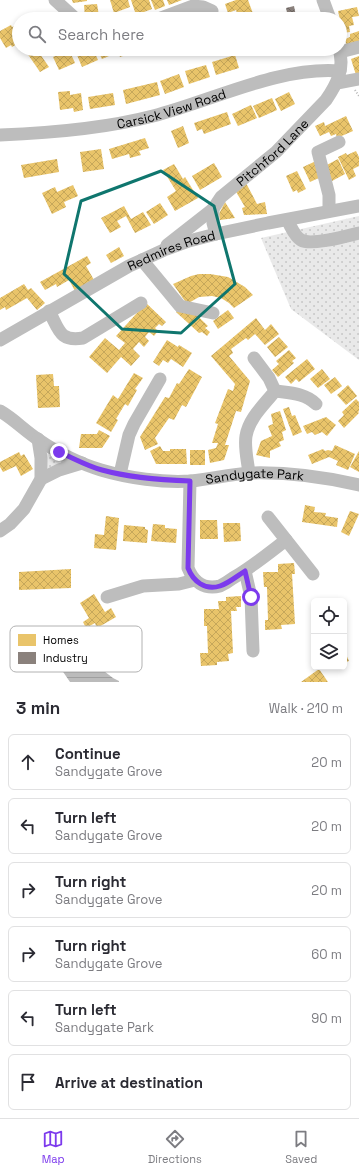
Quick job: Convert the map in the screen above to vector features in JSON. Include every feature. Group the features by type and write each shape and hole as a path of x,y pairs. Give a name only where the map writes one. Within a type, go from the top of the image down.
{"street":[{"path":"55,0 68,12"},
{"path":"323,0 327,12"},
{"path":"177,12 193,6 203,7 212,11"},
{"path":"347,49 359,47"},
{"path":"338,77 341,61 340,56"},
{"name":"Carsick View Road","path":"0,135 62,131 129,122 171,111 276,77 308,72 332,70 338,77 359,80"},
{"name":"Pitchford Lane","path":"156,253 213,209 222,197 276,152 326,100 338,77"},
{"path":"329,211 329,195 318,152 339,142"},
{"name":"Redmires Road","path":"0,340 156,253 189,241 216,234 359,206"},
{"path":"213,209 213,223 216,234"},
{"path":"287,220 295,235 301,240 309,243 359,233"},
{"path":"142,260 180,306 213,313"},
{"path":"49,312 64,337 74,339 83,338 141,303"},
{"path":"254,358 269,378 275,392"},
{"path":"120,474 129,435 160,380"},
{"path":"275,392 302,395 310,398 316,404"},
{"path":"249,474 246,436 250,423 257,412 275,392"},
{"name":"Sandygate Park","path":"0,411 17,422 38,439 82,463 101,470 120,474 142,478 190,481 249,474 277,473 359,485"},
{"path":"0,530 10,524 24,509 41,479 41,458 38,439"},
{"path":"41,479 59,470 82,463"},
{"path":"190,481 188,568 199,584 212,587 220,586 245,571 286,540"},
{"path":"268,517 313,574"},
{"path":"245,571 251,597 253,651"},
{"path":"108,597 143,586 179,584 195,580"}],"highlighted area":[{"path":"161,171 214,206 235,284 181,333 122,329 64,274 81,201"}],"shaded area":[{"path":"359,216 359,360 291,309 261,238"},
{"path":"46,453 67,463 48,471"},
{"path":"63,672 105,672 119,681 119,682 70,682"}],"building: Homes":[{"path":"72,0 87,0 87,1 73,3"},
{"path":"110,0 128,0 130,7 114,12"},
{"path":"131,0 149,0 152,9 144,12 135,12"},
{"path":"151,0 163,0 165,6 155,10"},
{"path":"167,0 182,0 169,5"},
{"path":"236,0 248,0 252,12 237,12 236,10 228,12 225,4"},
{"path":"97,4 98,12 85,12 84,5"},
{"path":"357,7 359,16 352,17 354,25 349,26 350,32 347,32 347,12 338,11"},
{"path":"11,25 12,47 11,45 6,48 0,38 0,31"},
{"path":"359,31 359,43 347,47 347,38 350,37 350,34"},
{"path":"29,56 41,56 49,67 40,72"},
{"path":"72,56 75,63 59,70 53,57"},
{"path":"77,56 96,56 98,60 82,67"},
{"path":"100,56 109,56 102,59"},
{"path":"235,56 239,68 216,75 212,62"},
{"path":"359,56 359,73 356,75 351,59"},
{"path":"206,65 210,77 189,84 185,71"},
{"path":"179,74 184,87 165,94 160,81"},
{"path":"157,82 160,95 126,104 123,90"},
{"path":"70,91 70,95 81,93 83,110 74,112 73,108 60,110 58,92"},
{"path":"289,92 295,104 281,111 275,99"},
{"path":"113,93 115,105 90,109 88,97"},
{"path":"272,98 277,110 259,118 253,106"},
{"path":"251,105 257,118 238,126 232,114"},
{"path":"227,112 231,124 204,134 202,129 197,131 194,123"},
{"path":"346,116 353,131 337,138 336,134 331,136 329,132 320,136 315,126 324,122 325,126"},
{"path":"183,126 189,143 178,148 171,131"},
{"path":"145,138 149,148 139,151 141,155 130,158 129,154 112,159 109,149"},
{"path":"101,149 104,169 83,172 80,152"},
{"path":"356,151 359,157 359,166 353,169 356,176 349,180 338,157 346,153 347,155"},
{"path":"57,159 59,172 24,178 21,165"},
{"path":"338,159 345,174 332,181 325,166"},
{"path":"316,161 323,176 310,182 303,167"},
{"path":"214,163 222,177 200,190 192,176"},
{"path":"174,164 183,179 185,177 198,198 175,211 167,197 176,191 163,170"},
{"path":"297,171 306,189 298,193 297,190 293,192 286,176"},
{"path":"246,183 257,204 265,202 267,214 244,215 242,208 245,207 235,190"},
{"path":"73,185 78,196 64,202 66,207 52,214 42,193 55,187 57,192"},
{"path":"225,202 235,218 220,220 219,214"},
{"path":"160,203 168,215 154,224 146,212"},
{"path":"124,206 131,219 143,212 151,225 135,233 126,216 117,221 121,227 110,233 101,218"},
{"path":"119,247 124,256 111,263 106,255"},
{"path":"87,256 91,263 86,266 94,280 75,291 69,280 57,287 56,284 45,290 40,282"},
{"path":"199,274 228,277 245,287 253,295 234,308 221,298 212,296 199,297 187,304 173,284"},
{"path":"24,284 28,290 31,288 45,303 37,310 27,298 6,310 5,307 0,310 0,298"},
{"path":"146,303 166,322 162,326 159,324 155,328 158,331 154,336 149,332 145,337 149,341 144,347 139,342 133,349 140,356 131,366 121,357 107,373 89,357 105,338 119,350 125,343 116,336"},
{"path":"184,303 208,326 205,328 210,332 207,336 202,332 199,333 176,312"},
{"path":"228,310 234,318 218,329 213,321"},
{"path":"256,318 265,330 271,324 279,334 265,345 255,334 248,340 246,338 231,349 233,353 229,356 250,381 241,412 236,411 225,445 229,445 224,460 210,463 208,450 216,448 218,443 212,443 218,424 215,423 228,389 233,391 235,384 211,356"},
{"path":"279,337 288,347 275,357 267,347"},
{"path":"167,340 192,353 183,367 171,359 168,363 163,360 159,366 153,362"},
{"path":"289,350 296,358 292,361 294,363 278,377 272,370 279,364 276,361"},
{"path":"307,359 315,369 299,382 296,379 291,384 285,377"},
{"path":"189,369 202,377 186,407 182,405 174,420 169,418 155,438 158,444 145,450 140,437 165,397 169,398 177,383 179,384"},
{"path":"322,369 330,379 318,388 310,379"},
{"path":"134,373 143,378 135,389 137,390 128,406 125,404 116,419 118,420 111,432 96,423 113,395 118,399"},
{"path":"53,374 54,386 59,386 60,407 38,408 36,375"},
{"path":"335,377 342,386 331,394 324,385"},
{"path":"348,385 357,396 346,405 337,395"},
{"path":"356,399 359,402 359,413 344,428 338,421 344,415 342,412"},
{"path":"289,407 292,416 295,415 302,432 293,436 283,409"},
{"path":"280,411 286,430 282,432 284,440 279,442 281,446 270,451 270,458 256,455 261,441 272,436 268,426 273,424 271,414"},
{"path":"326,417 336,425 327,436 322,432 315,435 312,432 307,434 303,426"},
{"path":"99,430 110,436 102,448 79,448 81,434 97,434"},
{"path":"335,445 355,454 348,470 336,465 338,461 329,457 312,464 308,455 323,449 325,451 332,451"},
{"path":"160,446 163,451 170,451 170,449 186,449 187,464 156,464 150,451"},
{"path":"190,450 205,450 205,465 190,465"},
{"path":"359,451 359,472 350,467"},
{"path":"19,452 21,456 24,454 33,469 21,476 16,466 3,472 0,467 0,462"},
{"path":"305,505 315,507 314,512 326,513 325,516 338,518 337,527 302,522"},
{"path":"350,511 359,514 349,536 341,532"},
{"path":"106,516 119,518 116,550 94,548 95,534 104,535"},
{"path":"200,520 217,520 218,539 200,539"},
{"path":"223,523 240,523 241,541 224,542"},
{"path":"153,524 165,525 165,528 177,529 176,543 151,541"},
{"path":"124,525 145,527 145,529 148,530 147,543 123,541"},
{"path":"294,563 295,574 292,574 295,624 281,625 282,629 265,630 265,620 268,620 267,587 264,587 263,572 278,572 278,564"},
{"path":"71,569 71,588 19,590 19,572"},
{"path":"94,594 105,612 111,608 116,617 100,626 96,626 95,623 90,626 85,626 83,622 89,618 80,603"},
{"path":"241,596 241,607 236,607 237,611 231,611 233,653 228,654 229,661 217,662 217,665 201,666 200,653 208,653 207,626 204,626 204,609 219,609 218,601 226,601 226,597"},
{"path":"320,670 328,682 301,682"}],"building: Industry":[{"path":"294,6 295,12 287,12 286,8"}],"route":[{"path":"59,452 101,470 142,478 170,481 190,481 188,568 191,574 199,584 212,587 220,586 245,571 251,597"}]}
